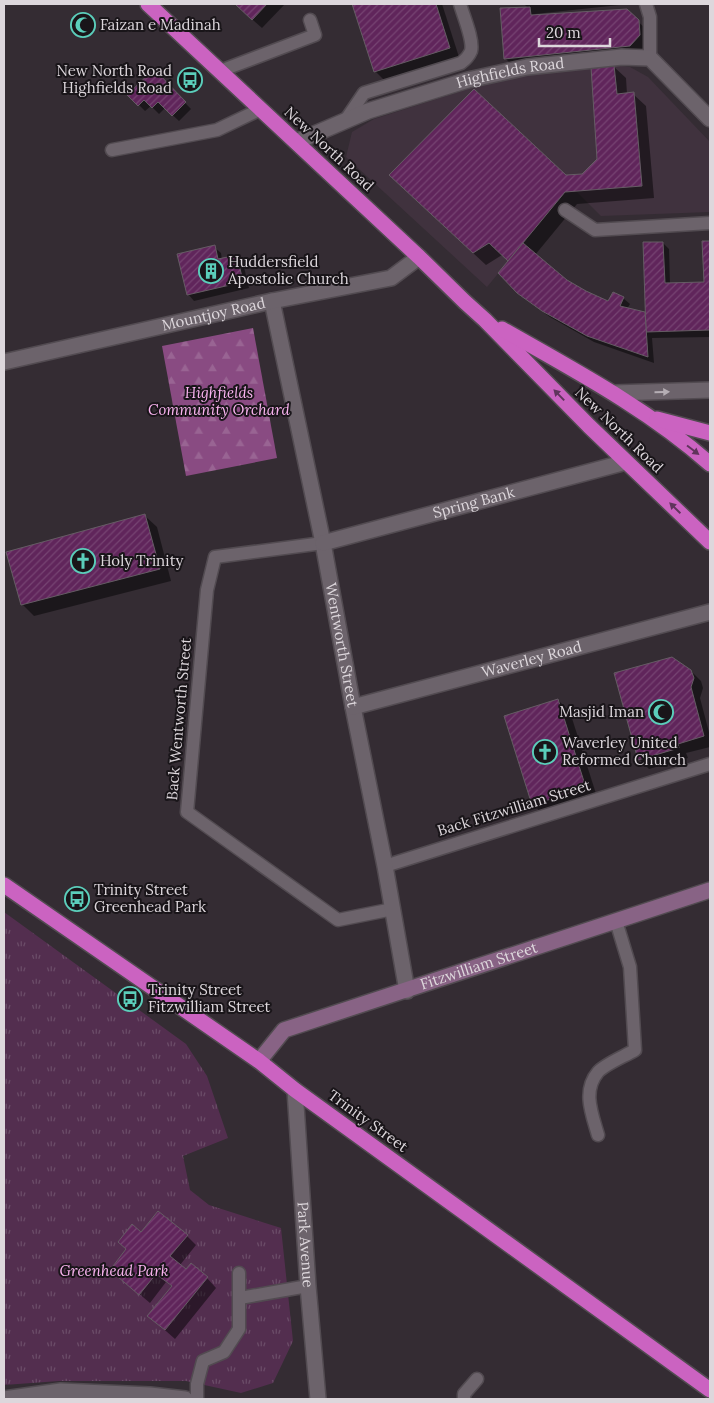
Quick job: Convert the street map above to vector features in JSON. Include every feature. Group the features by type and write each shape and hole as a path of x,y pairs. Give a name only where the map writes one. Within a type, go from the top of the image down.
{"highway":[{"name":"New North Road","path":"149,4 485,320 589,426 710,542"},
{"name":"New North Road","path":"485,320 614,393 648,416 710,464"},
{"path":"648,416 710,434"},
{"name":"Trinity Street","path":"4,885 260,1061 295,1090 710,1390"}],"street":[{"name":"Highfields Road","path":"296,142 368,111 468,80 527,67 622,57 650,58"},
{"path":"650,58 710,119"},
{"name":"Mountjoy Road","path":"4,362 272,301 391,278 419,257"},
{"name":"Wentworth Street","path":"272,301 323,544 407,991"},
{"path":"614,393 710,390"},
{"name":"Spring Bank","path":"323,544 626,462"},
{"name":"Waverley Road","path":"353,707 710,612"},
{"name":"Fitzwilliam Street","path":"260,1061 284,1030 710,890"},
{"name":"Park Avenue","path":"295,1090 308,1286 318,1399"},
{"path":"4,1399 61,1391 150,1395 185,1399"}],"lane":[{"path":"345,121 364,93 461,63 467,58 471,50 471,42 460,4"},
{"path":"646,4 650,17 650,58"},
{"path":"220,71 315,35 310,20"},
{"path":"112,150 217,130 261,109"},
{"path":"566,210 595,230 710,223"},
{"name":"Back Wentworth Street","path":"323,544 215,557 207,590 187,812 338,920 393,909"},
{"name":"Back Fitzwilliam Street","path":"385,866 710,764"},
{"path":"598,1135 590,1104 590,1086 599,1071 635,1050 630,967 616,921"},
{"path":"197,1399 197,1384 202,1361 224,1352 240,1330 239,1273"},
{"path":"240,1298 308,1286"},
{"path":"464,1399 464,1394 477,1379"}],"shaded area":[{"path":"614,65 630,67 648,77 710,142 710,212 601,216 576,191 565,192 487,287 346,157 352,132 374,119 471,88 511,79 538,73"}],"green space":[{"name":"Highfields Community Orchard","path":"253,328 277,458 186,476 162,346"},
{"name":"Greenhead Park","path":"4,912 186,1044 207,1076 228,1138 183,1156 190,1190 209,1205 281,1228 293,1341 273,1383 241,1393 186,1381 59,1381 4,1385"}],"building":[{"path":"235,4 267,4 252,20"},
{"path":"352,4 436,4 450,48 374,72"},
{"path":"530,7 531,15 627,9 639,20 640,35 630,46 504,59 500,8"},
{"path":"614,65 617,94 634,92 642,186 565,192 508,261 489,243 473,253 389,175 474,89 566,175 582,174 597,159 591,67"},
{"path":"154,69 186,102 172,116 158,102 152,108 144,100 138,106 127,95"},
{"path":"702,241 710,241 710,330 646,332 643,242 663,242 665,283 704,282"},
{"path":"523,243 567,280 586,291 608,301 613,292 624,297 620,306 645,312 648,357 587,336 542,311 517,293 498,273"},
{"name":"Huddersfield Apostolic Church","path":"215,245 218,259 237,255 243,282 187,295 177,254"},
{"name":"Holy Trinity","path":"145,514 160,569 21,605 6,552"},
{"name":"Masjid Iman","path":"672,657 691,670 694,678 691,687 704,736 678,744 679,748 638,760 614,673"},
{"name":"Waverley United Reformed Church","path":"558,699 586,788 532,805 504,716"},
{"path":"158,1211 188,1235 170,1256 186,1269 191,1263 208,1277 165,1330 147,1316 172,1286 156,1274 139,1295 110,1270 126,1249 118,1242 132,1224 141,1232"}],"place":[{"name":"Faizan e Madinah","path":"83,25"},
{"name":"New North Road Highfields Road","path":"190,80"},
{"name":"Huddersfield Apostolic Church","path":"211,271"},
{"name":"Holy Trinity","path":"83,561"},
{"name":"Masjid Iman","path":"661,712"},
{"name":"Waverley United Reformed Church","path":"545,752"},
{"name":"Trinity Street Greenhead Park","path":"77,899"},
{"name":"Trinity Street Fitzwilliam Street","path":"130,999"}]}
